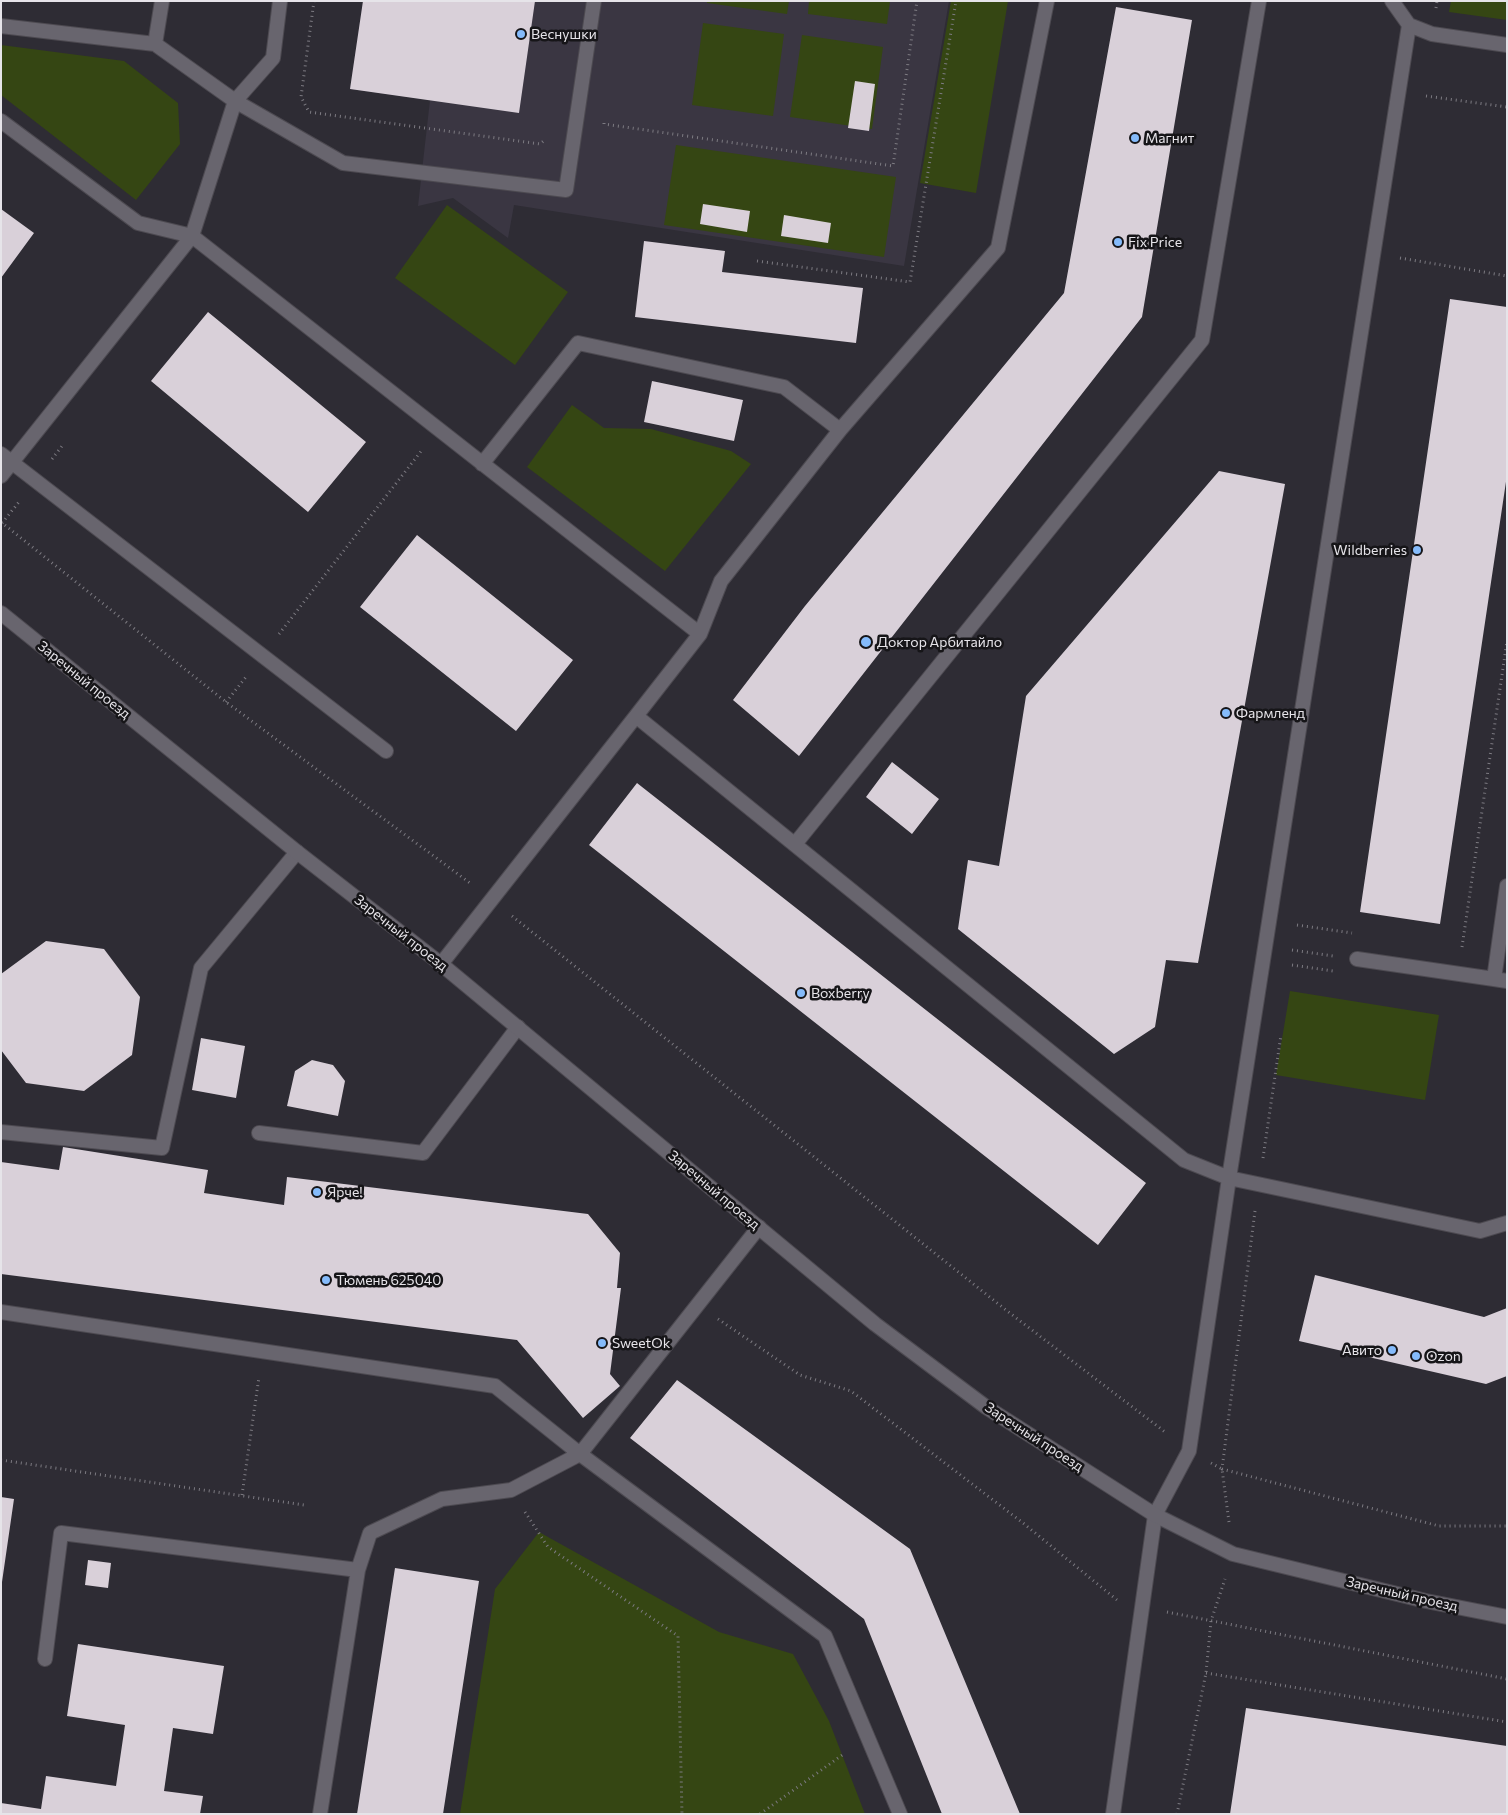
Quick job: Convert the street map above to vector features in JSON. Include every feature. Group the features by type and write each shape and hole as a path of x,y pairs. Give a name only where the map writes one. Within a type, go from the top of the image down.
{"street":[{"path":"156,44 162,1"},
{"path":"1,476 6,458 192,236 235,101 273,58 280,1"},
{"path":"1,26 156,44 235,101 343,163 566,190 594,1"},
{"path":"441,964 700,634 721,581 840,430 998,248 1047,1"},
{"path":"795,844 1202,340 1259,1"},
{"path":"1392,1 1409,25 1432,34 1507,45"},
{"path":"1113,1814 1154,1515 1189,1450 1264,944 1409,25"},
{"path":"1,121 138,224 192,236 700,634"},
{"path":"482,464 578,343 784,387 840,430"},
{"path":"6,458 386,752"},
{"name":"Заречный проезд","path":"1,613 297,852 441,964 875,1324 986,1407 1154,1515 1233,1554 1426,1600 1507,1617"},
{"path":"636,716 1184,1160 1228,1178 1480,1231 1507,1223"},
{"path":"1,1132 162,1148 201,968 297,852"},
{"path":"1357,959 1500,980 1507,886"},
{"path":"259,1133 424,1154 518,1028"},
{"path":"320,1814 358,1570 370,1533 442,1499 511,1490 580,1454 759,1227"},
{"path":"1,1312 495,1386 580,1454 825,1636 900,1814"},
{"path":"45,1659 61,1533 358,1570"}],"path":[{"path":"314,1 301,97 309,112 540,144 548,138"},
{"path":"605,115 604,124 893,166 916,1"},
{"path":"757,261 910,282 956,1"},
{"path":"1425,96 1507,107"},
{"path":"1400,258 1507,276"},
{"path":"66,442 2,522 226,702 492,900 1011,1314 1189,1450 1222,1469 1439,1526 1507,1526"},
{"path":"226,702 424,447"},
{"path":"1452,947 1462,949 1507,641"},
{"path":"1297,925 1355,933"},
{"path":"1264,944 1357,959"},
{"path":"1290,974 1292,964"},
{"path":"1177,1814 1206,1673 1212,1621 1233,1554 1222,1469 1259,1184 1282,1031"},
{"path":"697,1305 800,1375 851,1391 1023,1523 1115,1599 1142,1607 1507,1679"},
{"path":"242,1495 263,1352"},
{"path":"1,1460 304,1505"},
{"path":"511,1490 548,1547 678,1636 682,1814"},
{"path":"1206,1673 1507,1722"},
{"path":"760,1814 868,1737"}],"shaded area":[{"path":"363,1 949,1 904,266 514,205 508,238 453,198 418,206 430,100 350,89"}],"green space":[{"path":"707,1 789,1 787,14 707,3"},
{"path":"809,1 890,1 887,24 808,14"},
{"path":"951,1 1008,1 976,193 920,183"},
{"path":"1451,1 1507,1 1507,20 1449,12"},
{"path":"703,23 784,34 773,116 692,105"},
{"path":"802,35 883,47 872,129 790,117"},
{"path":"1,45 124,61 178,103 180,144 136,200 1,95"},
{"path":"676,145 896,177 884,257 664,225"},
{"path":"447,205 568,292 515,365 395,278"},
{"path":"572,405 604,428 651,429 731,451 751,464 665,571 527,467"},
{"path":"1290,991 1439,1015 1425,1100 1276,1075"},
{"path":"539,1532 719,1632 793,1654 829,1721 865,1814 460,1814 495,1589"}],"building":[{"path":"363,1 535,1 519,113 350,89"},
{"path":"1116,7 1192,20 1142,317 799,756 733,700 805,606 1064,293"},
{"path":"855,81 875,84 869,131 848,128"},
{"path":"703,204 750,211 747,232 700,224"},
{"path":"1,209 34,233 1,278"},
{"path":"784,215 831,223 828,243 781,236"},
{"path":"644,241 725,251 722,272 863,288 856,343 635,317"},
{"path":"1450,299 1507,307 1507,475 1440,924 1360,912"},
{"path":"208,312 366,442 308,512 151,381"},
{"path":"652,381 743,400 734,441 644,422"},
{"path":"1219,471 1285,484 1198,963 1166,960 1155,1027 1114,1054 958,929 968,860 999,866 1026,696"},
{"path":"417,535 573,660 516,731 360,607"},
{"path":"892,762 939,799 912,834 866,797"},
{"path":"637,783 1146,1183 1098,1245 589,845"},
{"path":"46,941 104,949 140,997 132,1055 84,1091 26,1083 1,1050 1,974"},
{"path":"201,1038 245,1046 236,1098 192,1090"},
{"path":"312,1060 333,1065 345,1081 338,1116 287,1106 295,1071"},
{"path":"63,1147 208,1170 204,1193 284,1205 287,1177 588,1214 620,1253 617,1288 621,1288 610,1374 620,1386 583,1418 517,1340 1,1274 1,1162 59,1170"},
{"path":"1315,1275 1484,1317 1507,1308 1507,1376 1486,1384 1299,1341"},
{"path":"677,1380 910,1549 1020,1814 942,1814 864,1619 630,1438"},
{"path":"1,1497 14,1499 2,1582 1,1582"},
{"path":"88,1560 111,1563 108,1588 85,1585"},
{"path":"395,1568 479,1581 443,1814 357,1814"},
{"path":"78,1644 224,1666 213,1734 173,1728 164,1791 203,1796 200,1814 1,1814 1,1803 41,1809 46,1776 116,1786 125,1725 67,1716"},
{"path":"1246,1708 1507,1746 1507,1814 1230,1814"}],"place":[{"name":"Веснушки","path":"521,34"},
{"name":"Магнит","path":"1135,138"},
{"name":"Fix Price","path":"1118,242"},
{"name":"Wildberries","path":"1417,550"},
{"name":"Доктор Арбитайло","path":"866,642"},
{"name":"Фармленд","path":"1226,713"},
{"name":"Boxberry","path":"801,993"},
{"name":"Ярче!","path":"317,1192"},
{"name":"Тюмень 625040","path":"326,1280"},
{"name":"SweetOk","path":"602,1343"},
{"name":"Авито","path":"1392,1350"},
{"name":"Ozon","path":"1416,1356"}]}
